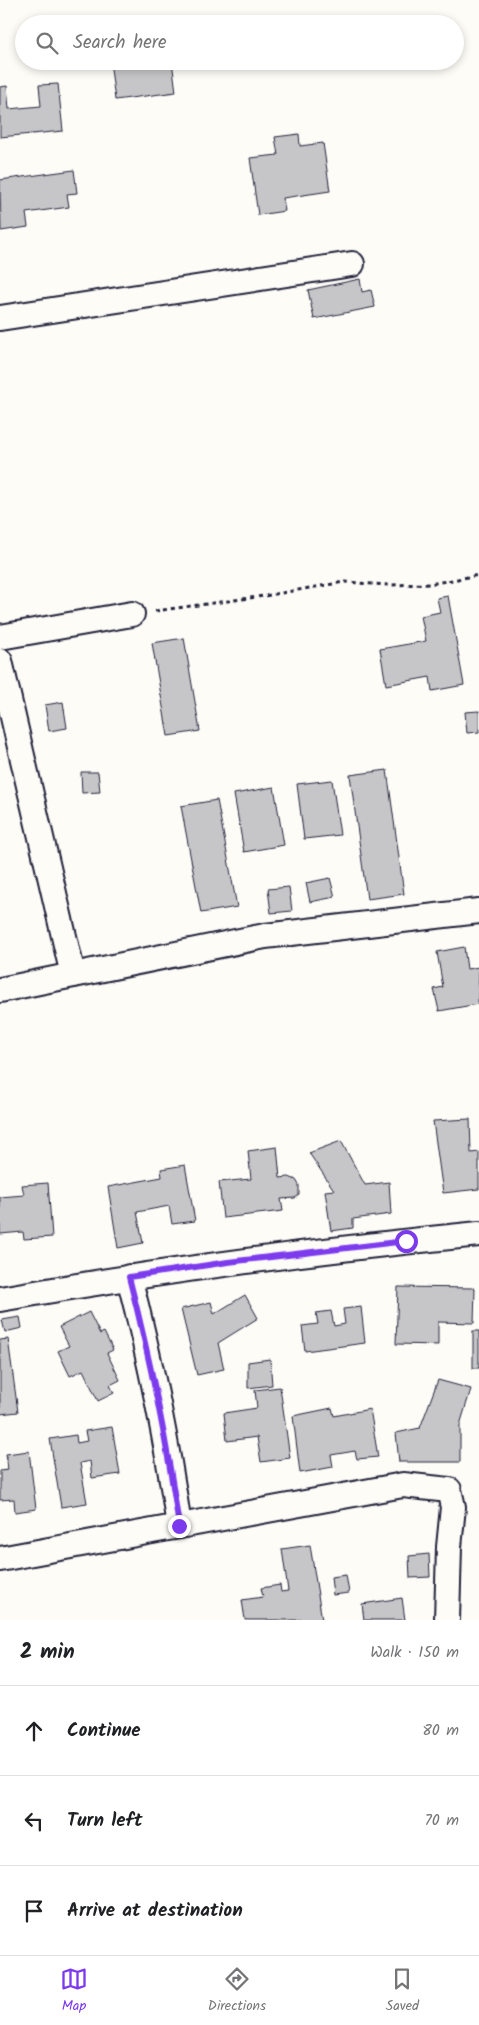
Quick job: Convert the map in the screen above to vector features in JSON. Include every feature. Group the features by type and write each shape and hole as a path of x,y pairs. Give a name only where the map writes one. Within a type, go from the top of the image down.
{"street":[{"path":"0,318 352,264"},
{"path":"0,638 132,614"},
{"path":"0,661 73,975"},
{"path":"0,990 265,936 479,911"},
{"path":"0,1299 228,1262 479,1234"},
{"path":"129,1277 149,1359 169,1459 179,1526"},
{"path":"0,1559 403,1485 449,1490 453,1507 449,1547 446,1620"}],"path":[{"path":"132,614 264,596 344,582 388,585 430,584 479,575"}],"building":[{"path":"111,70 173,70 176,92 115,100"},
{"path":"58,84 63,131 0,137 0,87 7,86 9,109 41,106 39,85"},
{"path":"299,134 300,146 323,143 330,191 283,198 285,211 258,215 250,158 278,155 275,137"},
{"path":"74,170 77,193 67,194 69,207 26,213 28,227 1,231 0,180"},
{"path":"360,279 362,292 371,290 375,307 314,319 308,290"},
{"path":"448,596 464,685 432,691 430,677 386,685 380,649 426,641 421,616 440,612 437,598"},
{"path":"184,638 200,731 168,736 152,643"},
{"path":"63,702 67,728 49,731 45,705"},
{"path":"479,711 479,732 467,733 465,712"},
{"path":"387,770 404,894 367,899 350,775"},
{"path":"81,772 98,772 100,792 82,793"},
{"path":"332,780 340,835 304,839 297,784"},
{"path":"274,787 284,845 244,852 234,794"},
{"path":"217,800 237,907 201,913 181,806"},
{"path":"330,878 335,897 310,902 306,883"},
{"path":"289,887 292,911 271,913 268,889"},
{"path":"464,947 467,969 479,967 478,1004 439,1011 434,989 443,987 437,952"},
{"path":"470,1119 471,1153 479,1152 479,1189 443,1193 433,1121"},
{"path":"341,1141 365,1185 389,1182 391,1214 353,1219 353,1228 331,1231 325,1191 334,1190 309,1153"},
{"path":"277,1147 280,1178 289,1177 296,1180 299,1185 299,1195 295,1198 281,1199 283,1211 223,1218 219,1182 251,1179 248,1151"},
{"path":"185,1165 195,1221 172,1224 169,1206 137,1212 143,1243 118,1248 108,1187 162,1177 161,1169"},
{"path":"48,1183 52,1237 24,1239 23,1232 0,1234 0,1197 24,1195 22,1185"},
{"path":"398,1287 475,1288 474,1323 438,1322 438,1345 396,1344"},
{"path":"245,1295 258,1318 218,1343 224,1369 197,1375 181,1309 211,1302 214,1314"},
{"path":"361,1307 365,1343 305,1351 302,1326 318,1324 316,1313 331,1311 334,1326 345,1324 343,1309"},
{"path":"89,1312 100,1334 104,1332 113,1350 107,1353 120,1380 110,1385 114,1393 98,1401 83,1370 70,1376 58,1351 69,1346 59,1327"},
{"path":"20,1317 22,1328 5,1332 2,1320"},
{"path":"473,1331 479,1331 479,1368 473,1368"},
{"path":"8,1339 18,1412 0,1414 0,1340"},
{"path":"270,1359 272,1385 248,1388 248,1362"},
{"path":"438,1380 471,1389 460,1425 460,1462 399,1462 396,1433 420,1428"},
{"path":"280,1387 290,1458 261,1462 257,1437 227,1441 224,1413 257,1408 255,1390"},
{"path":"332,1408 334,1416 370,1409 378,1457 357,1459 355,1451 331,1455 333,1467 300,1473 293,1416"},
{"path":"112,1427 120,1474 92,1478 90,1461 80,1463 87,1503 61,1507 50,1439 76,1435 77,1443 87,1441 85,1431"},
{"path":"29,1451 36,1509 15,1512 14,1499 0,1500 0,1471 8,1470 6,1454"},
{"path":"310,1545 322,1620 245,1620 242,1600 263,1597 261,1588 280,1585 281,1592 288,1591 282,1549"},
{"path":"429,1554 430,1577 410,1578 409,1556"},
{"path":"346,1575 349,1593 333,1595 331,1577"},
{"path":"402,1598 405,1620 364,1620 362,1604"}],"route":[{"path":"179,1526 169,1459 149,1359 129,1277 228,1262 406,1241"}]}
